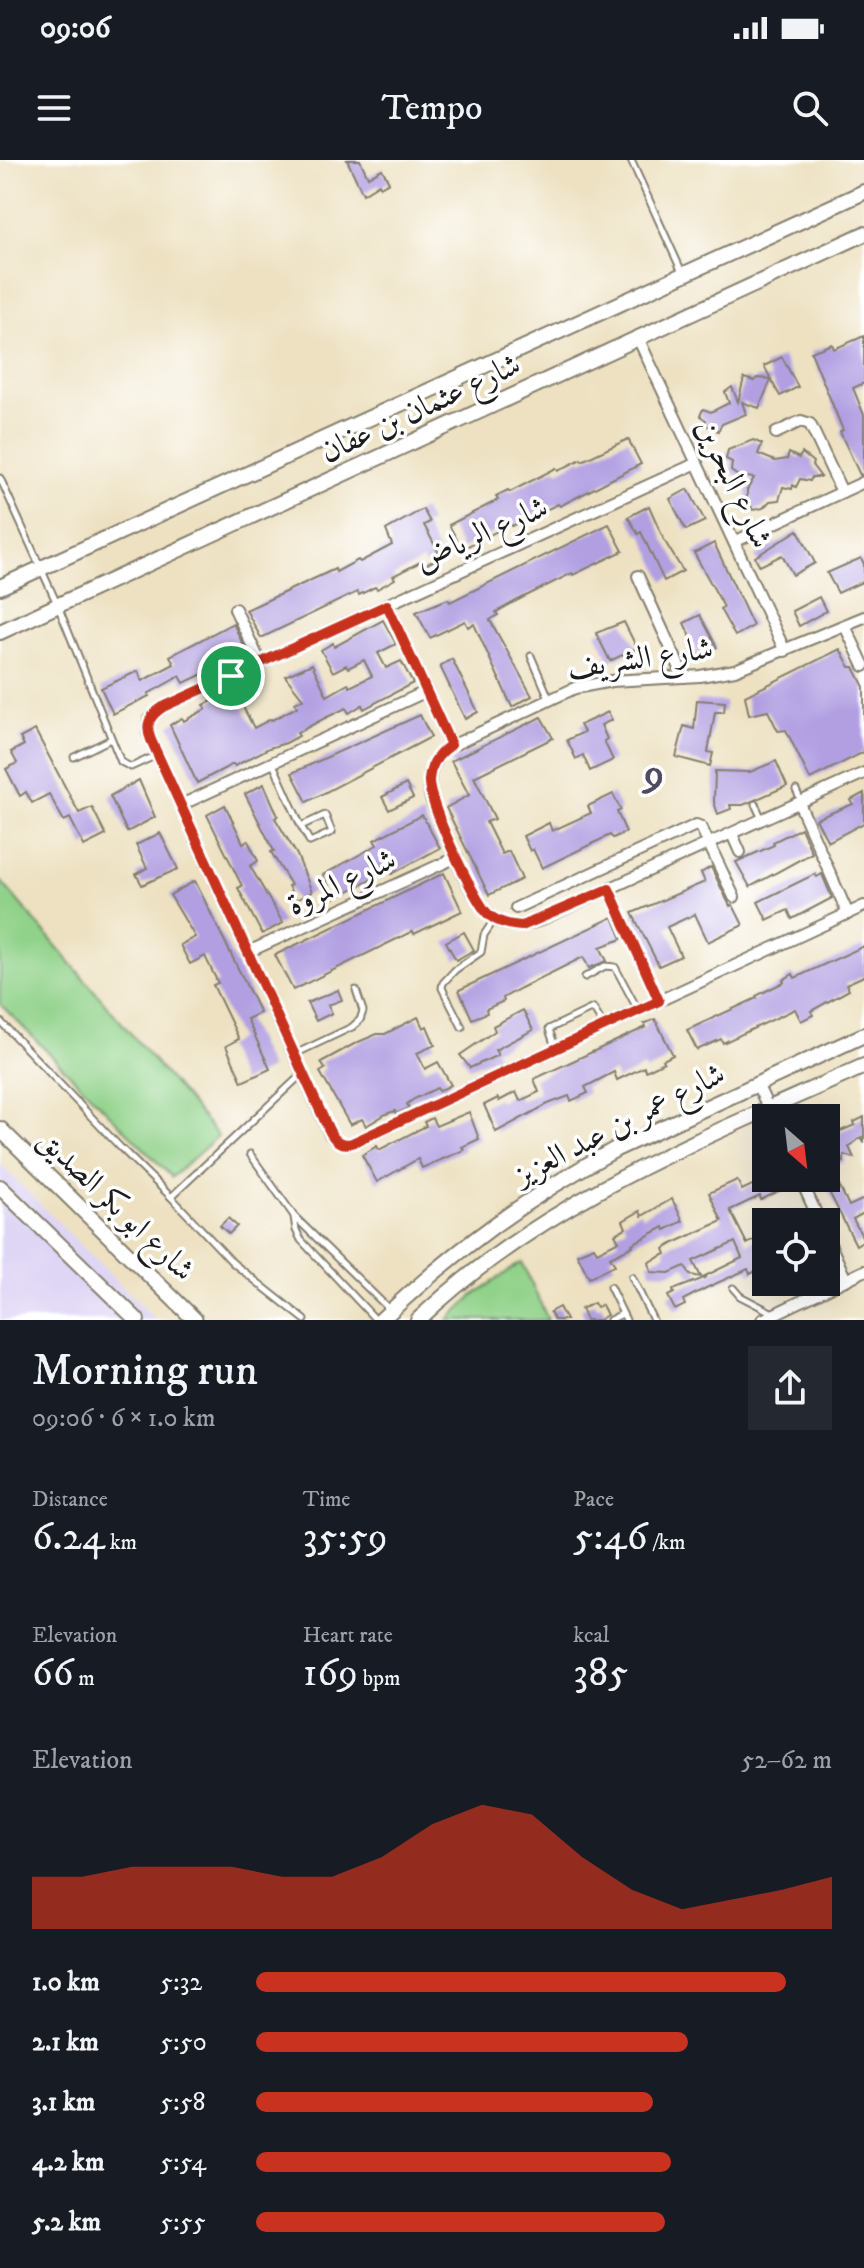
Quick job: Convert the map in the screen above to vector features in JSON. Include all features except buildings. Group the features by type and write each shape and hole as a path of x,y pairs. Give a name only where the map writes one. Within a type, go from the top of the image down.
{"main road":[{"name":"شارع عثمان بن عفان","path":"0,587 864,192"},
{"name":"شارع عثمان بن عفان","path":"0,632 864,234"},
{"name":"شارع عمر بن عبد العزيز","path":"382,1317 470,1241 541,1192 616,1149 864,1035"},
{"name":"شارع عمر بن عبد العزيز","path":"790,1104 864,1066"},
{"name":"شارع عمر بن عبد العزيز","path":"418,1320 471,1272 547,1219 628,1174 752,1122"},
{"name":"شارع ابو بكر الصديق","path":"0,1129 195,1320"},
{"path":"0,1187 137,1320"}],"street":[{"name":"شارع البحرين","path":"638,338 785,651"},
{"path":"776,433 801,421 810,424 842,492"},
{"name":"شارع الرياض","path":"556,1049 352,1143 344,1144 333,1138 157,755 148,725 153,714 260,662 697,463"},
{"path":"734,542 864,482"},
{"path":"638,576 684,677"},
{"path":"387,605 451,745 434,762 429,787 433,804 479,903 494,919 514,925 531,924 864,773"},
{"path":"235,609 260,662"},
{"name":"شارع الشريف","path":"451,745 549,698 589,684 735,670 864,617"},
{"path":"845,626 864,666"},
{"path":"181,805 427,691"},
{"path":"800,802 848,914"},
{"path":"516,908 694,825 701,827 734,897"},
{"path":"732,834 740,852"},
{"name":"شارع المروة","path":"248,952 457,857"},
{"path":"609,889 659,1001"},
{"path":"556,1049 864,906"},
{"path":"757,1084 766,1104"},
{"path":"840,1266 846,1280"},
{"path":"762,1320 864,1271"}],"lane":[{"path":"631,160 684,275"},
{"path":"0,478 58,606 125,767 157,755"},
{"path":"531,656 549,698"},
{"path":"74,757 111,739"},
{"path":"272,763 301,826 310,842 332,832 324,815 301,826"},
{"path":"796,790 800,802"},
{"path":"755,804 762,820"},
{"path":"462,1027 442,988 443,983 455,970 481,952 484,935 494,919"},
{"path":"585,977 609,965 615,967 639,1011"},
{"path":"295,1055 357,1024 363,1011 356,990"},
{"path":"556,1049 549,1029 590,1009 596,1009 604,1027"},
{"path":"0,1021 233,1263 305,1320"},
{"path":"171,1197 303,1073"},
{"path":"250,1154 294,1216 382,1317"},
{"path":"294,1216 301,1240 382,1317"},
{"path":"632,1277 653,1320"},
{"path":"610,1287 624,1317 610,1320"},
{"path":"733,1288 740,1296 774,1314"}],"shaded area":[{"path":"0,1164 156,1320 0,1320"}],"green space":[{"path":"0,880 218,1136 172,1177 0,1004"},
{"path":"522,1262 548,1320 448,1320 475,1294"}],"district":[{"name":"9","path":"654,772"}],"route":[{"path":"387,605 451,745 434,762 429,779 430,796 479,903 494,919 522,926 609,889 659,1001 352,1143 338,1142 328,1128 148,733 149,719 157,711 231,676 387,605"}]}
